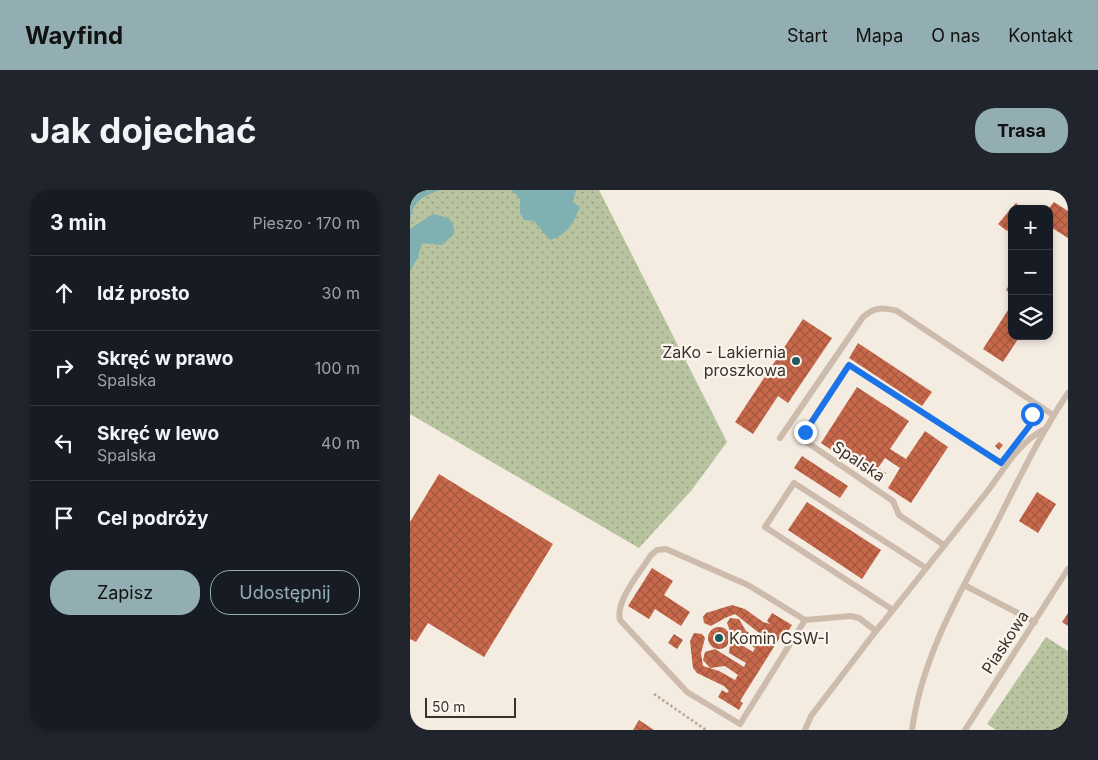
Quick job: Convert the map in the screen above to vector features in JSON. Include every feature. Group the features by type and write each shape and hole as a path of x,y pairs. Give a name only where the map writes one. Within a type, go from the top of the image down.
{"lane":[{"path":"780,438 863,317 873,309 883,307 897,311 1053,415"},
{"name":"Spalska","path":"944,545 899,516 893,501 808,444 805,432 849,365 1006,466"},
{"path":"912,730 915,710 927,664 940,629 1045,429 1068,393"},
{"path":"805,730 811,716 1029,436 1045,429"},
{"path":"892,610 765,527 794,483 926,568"},
{"path":"805,620 740,724 687,692 620,620 618,612 621,603 651,555 658,550 666,548 748,585 805,620 851,616 859,618 876,631"},
{"name":"Piaskowa","path":"965,730 1068,569"},
{"path":"964,585 1035,622"}],"path":[{"path":"1025,432 1032,419 1026,405"},
{"path":"654,694 706,730"}],"green space":[{"path":"410,190 599,190 727,442 691,491 639,548 410,414"},
{"path":"1046,637 1068,651 1068,730 996,730 987,724"}],"water":[{"path":"410,190 440,190 426,196 417,203 410,221"},
{"path":"512,190 576,190 573,202 580,207 569,228 561,235 550,240 534,221 524,220 520,213 520,199"},
{"path":"433,214 449,218 454,227 454,234 442,245 422,243 418,257 410,271 410,229"}],"building":[{"path":"1054,202 1068,211 1068,238 1053,229 1052,205"},
{"path":"1008,212 1007,231 998,224"},
{"path":"1008,310 1008,340 1017,340 1003,362 983,349"},
{"name":"ZaKo - Lakiernia proszkowa","path":"803,319 832,338 788,403 778,396 753,434 735,422"},
{"path":"858,343 932,392 922,406 849,358"},
{"path":"857,387 909,421 890,449 906,459 925,431 948,447 911,503 888,488 900,468 885,458 878,468 886,473 880,482 821,443"},
{"path":"999,442 1003,445 999,450 995,446"},
{"path":"802,456 848,486 840,498 794,468"},
{"path":"439,474 553,544 484,657 428,623 416,642 410,639 410,522"},
{"path":"1037,492 1056,504 1038,533 1019,521"},
{"path":"807,502 881,550 862,579 788,530"},
{"path":"652,568 673,581 664,595 690,612 681,626 655,609 649,619 628,606"},
{"path":"732,605 745,609 763,622 770,624 767,621 772,613 792,625 787,633 784,631 740,701 743,703 739,710 718,697 722,690 727,693 729,691 724,686 697,673 693,668 690,641 694,633 702,634 705,638 701,653 703,666 719,671 735,680 738,675 725,666 710,668 703,660 705,652 715,649 744,667 746,663 729,653 730,645 737,642 753,652 755,648 730,631 727,623 730,618 739,619 746,631 761,640 763,636 735,614 711,626 704,623 703,617 706,613"},
{"path":"1068,613 1068,626 1062,622"},
{"name":"Komin CSW-I","path":"719,627 727,630 730,638 727,646 719,649 711,646 708,638 711,630"},
{"path":"674,634 683,640 677,649 668,643"},
{"path":"639,720 654,730 633,730"}],"place":[{"name":"ZaKo - Lakiernia proszkowa","path":"796,361"},
{"name":"Komin CSW-I","path":"719,638"}],"route":[{"path":"805,432 849,365 1001,463 1031,424 1032,414"}]}
